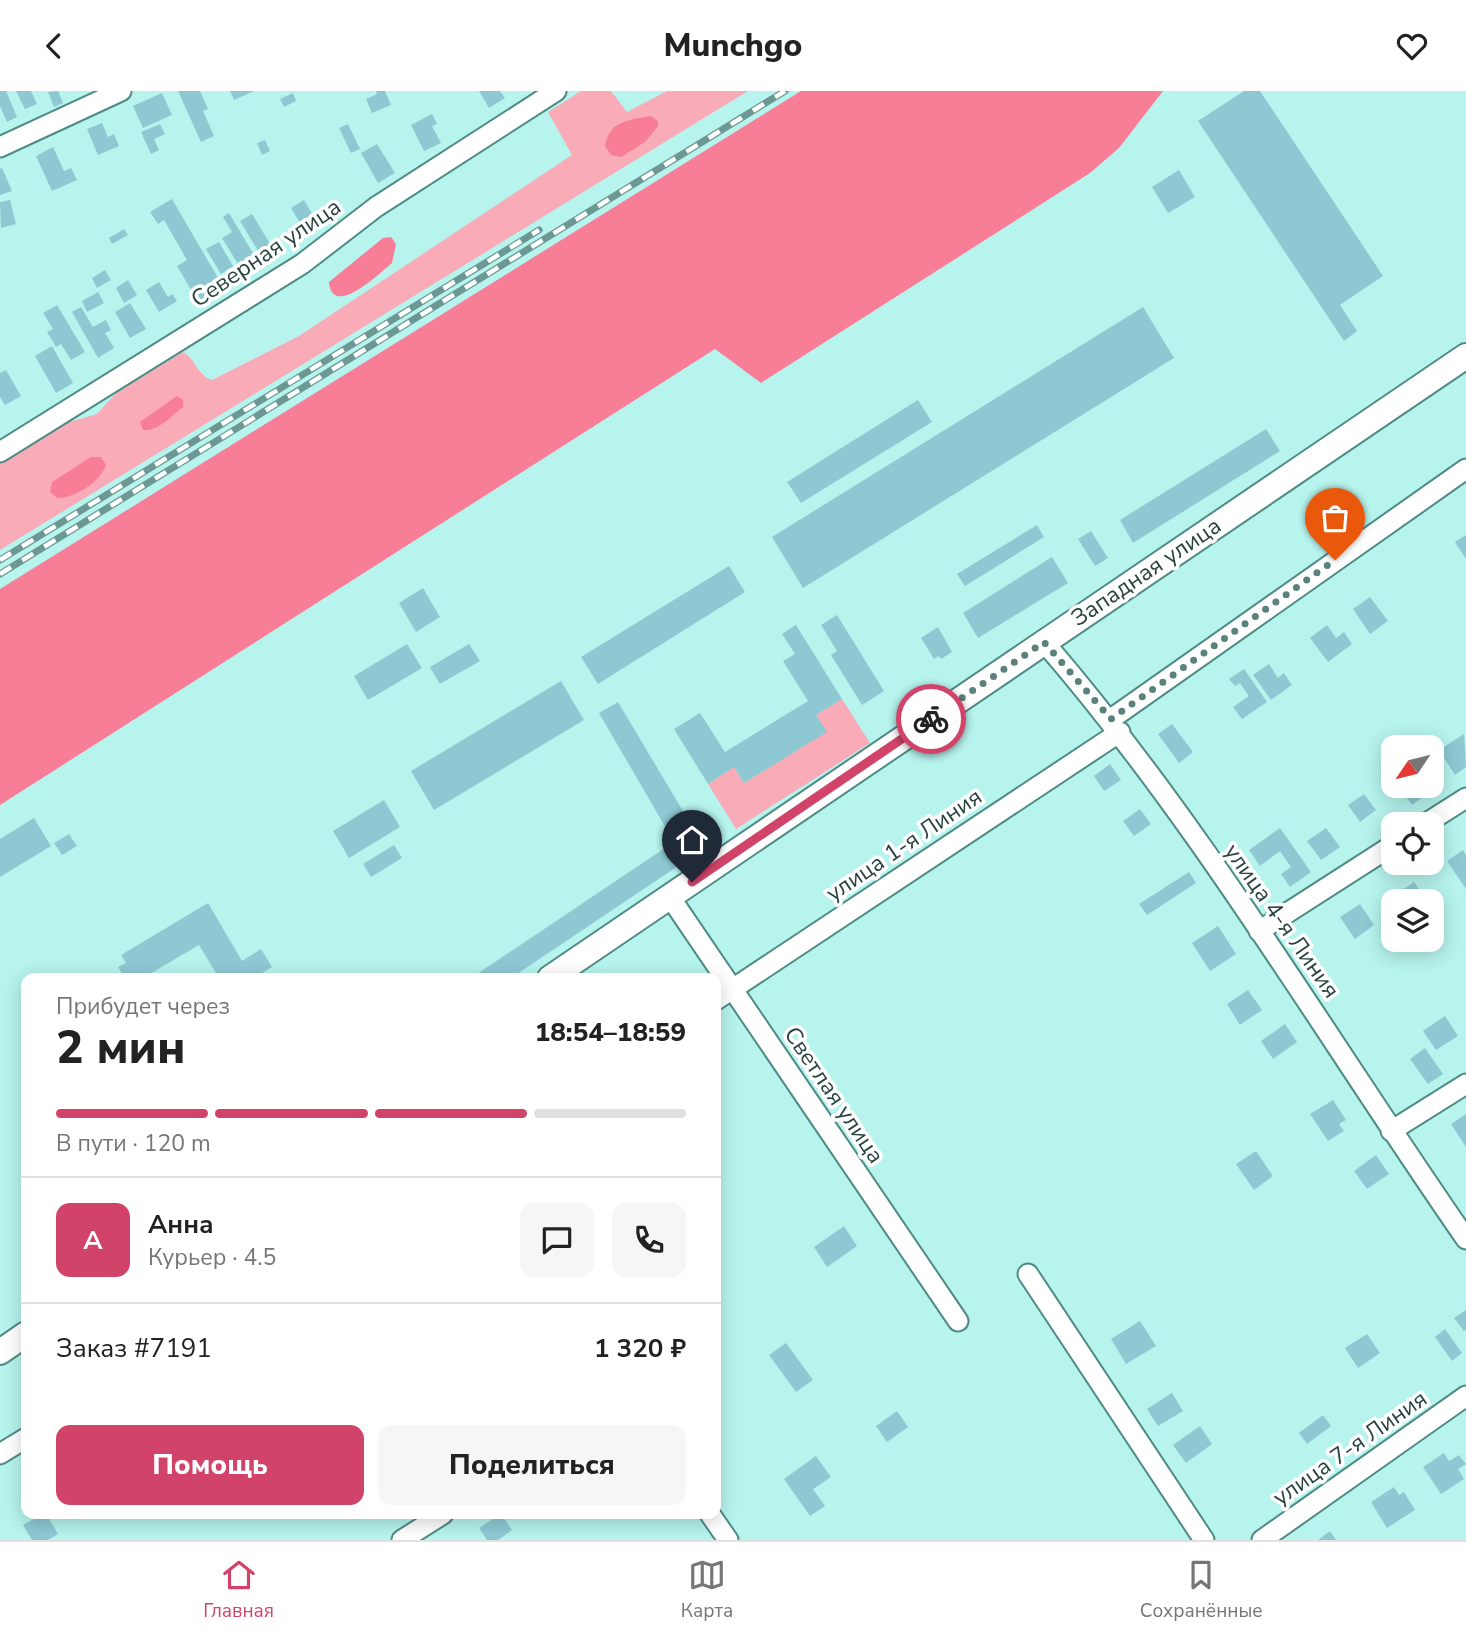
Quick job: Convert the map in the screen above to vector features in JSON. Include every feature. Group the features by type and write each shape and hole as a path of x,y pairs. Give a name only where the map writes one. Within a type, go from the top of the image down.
{"street":[{"path":"0,147 121,91"},
{"name":"Северная улица","path":"0,452 302,264 376,207 556,91"},
{"name":"Западная улица","path":"557,973 1466,356"},
{"name":"улица 1-я Линия","path":"724,994 1115,725 1466,469"},
{"name":"улица 4-я Линия","path":"1044,642 1115,725 1259,931 1466,1239"},
{"path":"1444,812 1466,798"},
{"path":"1259,931 1381,853"},
{"name":"Светлая улица","path":"670,897 712,973"},
{"name":"Светлая улица","path":"724,994 958,1321"},
{"path":"1391,1131 1466,1084"},
{"path":"1028,1274 1205,1540"},
{"path":"0,1352 21,1337"},
{"name":"улица 7-я Линия","path":"1262,1540 1466,1396"},
{"path":"0,1454 21,1441"},
{"path":"402,1540 435,1519"},
{"path":"713,1519 728,1540"}],"shaded area":[{"path":"581,91 611,91 627,112 667,91 748,91 0,550 0,461 62,424 97,414 116,393 183,352 203,375 212,380 299,336 572,155 548,112"},
{"path":"801,91 1163,91 1119,148 1090,173 761,383 715,349 0,805 0,589"},
{"path":"651,116 658,121 658,126 645,142 621,157 611,155 605,146 615,127 627,121"},
{"path":"391,237 396,244 392,263 357,291 338,296 332,292 329,282 383,238"},
{"path":"177,396 183,400 183,407 160,426 143,430 140,422"},
{"path":"91,457 101,457 106,465 93,483 64,497 57,498 50,492 52,482"},
{"path":"842,699 870,743 736,829 708,784 734,767 744,783 826,732 816,715"}],"building":[{"path":"0,91 6,91 17,117 7,122 0,106"},
{"path":"16,91 31,91 37,104 25,109"},
{"path":"58,91 63,103 54,107 48,92"},
{"path":"178,91 200,91 208,109 203,111 214,136 201,142"},
{"path":"230,91 254,91 234,100"},
{"path":"376,91 385,91 391,105 372,113 366,99 377,94"},
{"path":"479,91 500,91 505,98 489,108"},
{"path":"1244,91 1260,91 1383,276 1340,305 1357,331 1344,341 1198,121"},
{"path":"162,93 172,115 143,128 133,106"},
{"path":"293,93 296,101 284,107 280,99"},
{"path":"432,114 437,124 432,126 441,143 424,151 411,125"},
{"path":"102,123 108,137 114,134 119,146 98,155 87,129"},
{"path":"160,124 165,134 154,139 159,150 151,154 141,132"},
{"path":"348,124 360,149 351,153 339,128"},
{"path":"265,140 270,151 262,155 257,143"},
{"path":"377,144 395,173 378,183 361,153"},
{"path":"53,147 64,171 71,168 77,180 52,191 36,156"},
{"path":"2,168 12,191 0,195 0,169"},
{"path":"1179,170 1195,197 1168,213 1152,187"},
{"path":"172,199 225,290 200,305 177,266 187,260 164,220 158,224 150,212"},
{"path":"10,200 16,224 1,228 0,202"},
{"path":"304,200 316,220 303,228 291,208"},
{"path":"326,205 332,215 325,218 320,208"},
{"path":"229,213 257,260 241,269 222,238 232,232 223,217"},
{"path":"252,214 272,247 260,254 240,221"},
{"path":"124,229 128,235 112,244 109,238"},
{"path":"219,242 233,266 221,274 206,249"},
{"path":"105,270 111,280 97,288 92,278"},
{"path":"128,280 137,295 124,303 116,288"},
{"path":"159,282 168,297 172,294 177,301 159,312 146,290"},
{"path":"98,292 104,303 87,312 82,301"},
{"path":"130,303 146,329 130,338 115,312"},
{"path":"57,305 85,352 71,360 61,344 56,347 47,332 53,329 43,313"},
{"path":"81,307 93,327 106,320 111,330 105,333 114,348 98,358 72,312"},
{"path":"1143,307 1174,358 803,588 772,537"},
{"path":"52,346 73,383 56,393 35,356"},
{"path":"6,370 21,396 5,405 0,397 0,373"},
{"path":"918,400 932,422 801,503 787,482"},
{"path":"1266,429 1280,451 1133,543 1120,520"},
{"path":"1037,525 1044,537 965,586 957,574"},
{"path":"1091,531 1108,558 1095,566 1078,539"},
{"path":"1466,535 1466,559 1455,542"},
{"path":"1052,557 1068,583 978,638 963,613"},
{"path":"729,566 745,592 598,684 581,657"},
{"path":"423,588 440,617 416,632 399,603"},
{"path":"1370,597 1388,621 1370,634 1353,609"},
{"path":"837,615 884,691 862,705 831,655 837,651 821,625"},
{"path":"796,625 842,699 816,715 827,732 744,783 734,767 708,784 674,729 700,713 725,752 808,701 783,661 795,654 782,634"},
{"path":"1327,625 1336,638 1344,632 1352,644 1328,662 1310,638"},
{"path":"938,627 952,652 941,659 939,656 934,659 921,638"},
{"path":"407,644 422,668 368,700 354,676"},
{"path":"469,644 480,661 440,684 430,667"},
{"path":"1269,664 1278,678 1284,673 1292,685 1271,700 1253,675"},
{"path":"1244,669 1267,702 1242,719 1233,707 1249,696 1240,683 1235,686 1229,679"},
{"path":"561,681 584,720 434,810 411,771"},
{"path":"618,702 705,848 518,973 478,973 674,842 599,713"},
{"path":"1172,724 1193,752 1179,763 1158,734"},
{"path":"1464,734 1466,767 1455,775 1444,758 1444,747"},
{"path":"1110,764 1121,780 1104,791 1094,776"},
{"path":"1364,794 1376,810 1360,822 1348,805"},
{"path":"1407,798 1421,798 1412,805"},
{"path":"384,800 400,827 349,858 333,831"},
{"path":"1140,809 1151,824 1134,836 1123,821"},
{"path":"34,818 51,846 0,877 0,839"},
{"path":"1280,828 1311,872 1290,887 1281,874 1291,867 1280,851 1260,866 1249,850"},
{"path":"1326,828 1340,847 1321,860 1307,841"},
{"path":"69,834 77,846 62,855 54,843"},
{"path":"394,845 402,858 371,877 363,864"},
{"path":"1463,850 1466,855 1466,889 1447,861"},
{"path":"1189,872 1196,883 1147,915 1139,904"},
{"path":"1414,882 1419,889 1404,889"},
{"path":"208,903 242,961 261,949 272,967 262,973 216,973 199,945 151,973 122,973 118,967 126,963 121,955"},
{"path":"1360,904 1374,925 1355,939 1340,917"},
{"path":"1218,926 1236,954 1210,971 1192,943"},
{"path":"1248,990 1262,1010 1240,1025 1227,1004"},
{"path":"1445,1016 1458,1036 1436,1050 1423,1031"},
{"path":"1285,1024 1297,1042 1273,1059 1261,1041"},
{"path":"1425,1048 1443,1074 1428,1084 1410,1059"},
{"path":"1333,1100 1346,1120 1339,1124 1344,1131 1328,1141 1310,1114"},
{"path":"1466,1114 1466,1147 1451,1124"},
{"path":"1256,1151 1273,1176 1254,1190 1236,1164"},
{"path":"1376,1155 1389,1174 1367,1189 1354,1171"},
{"path":"844,1226 857,1246 827,1267 814,1247"},
{"path":"1466,1310 1466,1330 1464,1331 1454,1318"},
{"path":"1140,1321 1156,1346 1126,1364 1111,1339"},
{"path":"1445,1329 1462,1353 1452,1361 1435,1337"},
{"path":"1367,1334 1380,1353 1358,1368 1345,1348"},
{"path":"786,1343 813,1380 796,1392 769,1355"},
{"path":"1172,1393 1183,1411 1158,1426 1147,1409"},
{"path":"897,1411 908,1427 887,1442 876,1426"},
{"path":"1323,1415 1331,1426 1307,1444 1299,1433"},
{"path":"1200,1426 1212,1444 1186,1463 1173,1445"},
{"path":"1444,1453 1449,1461 1459,1455 1466,1464 1458,1469 1464,1479 1441,1494 1423,1467"},
{"path":"816,1456 831,1477 813,1489 825,1506 810,1516 784,1479"},
{"path":"1394,1487 1399,1495 1404,1492 1415,1510 1387,1528 1371,1502"},
{"path":"34,1519 49,1519 58,1534 48,1540 32,1540 23,1525"},
{"path":"493,1519 504,1519 512,1530 498,1540 487,1540 479,1528"},
{"path":"1330,1531 1336,1540 1318,1540"}],"railway":[{"path":"0,574 785,91"},
{"path":"0,560 539,230"}],"way so far":[{"path":"931,719 1044,642 1111,719 1335,560"}],"route":[{"path":"692,882 931,719"}]}
